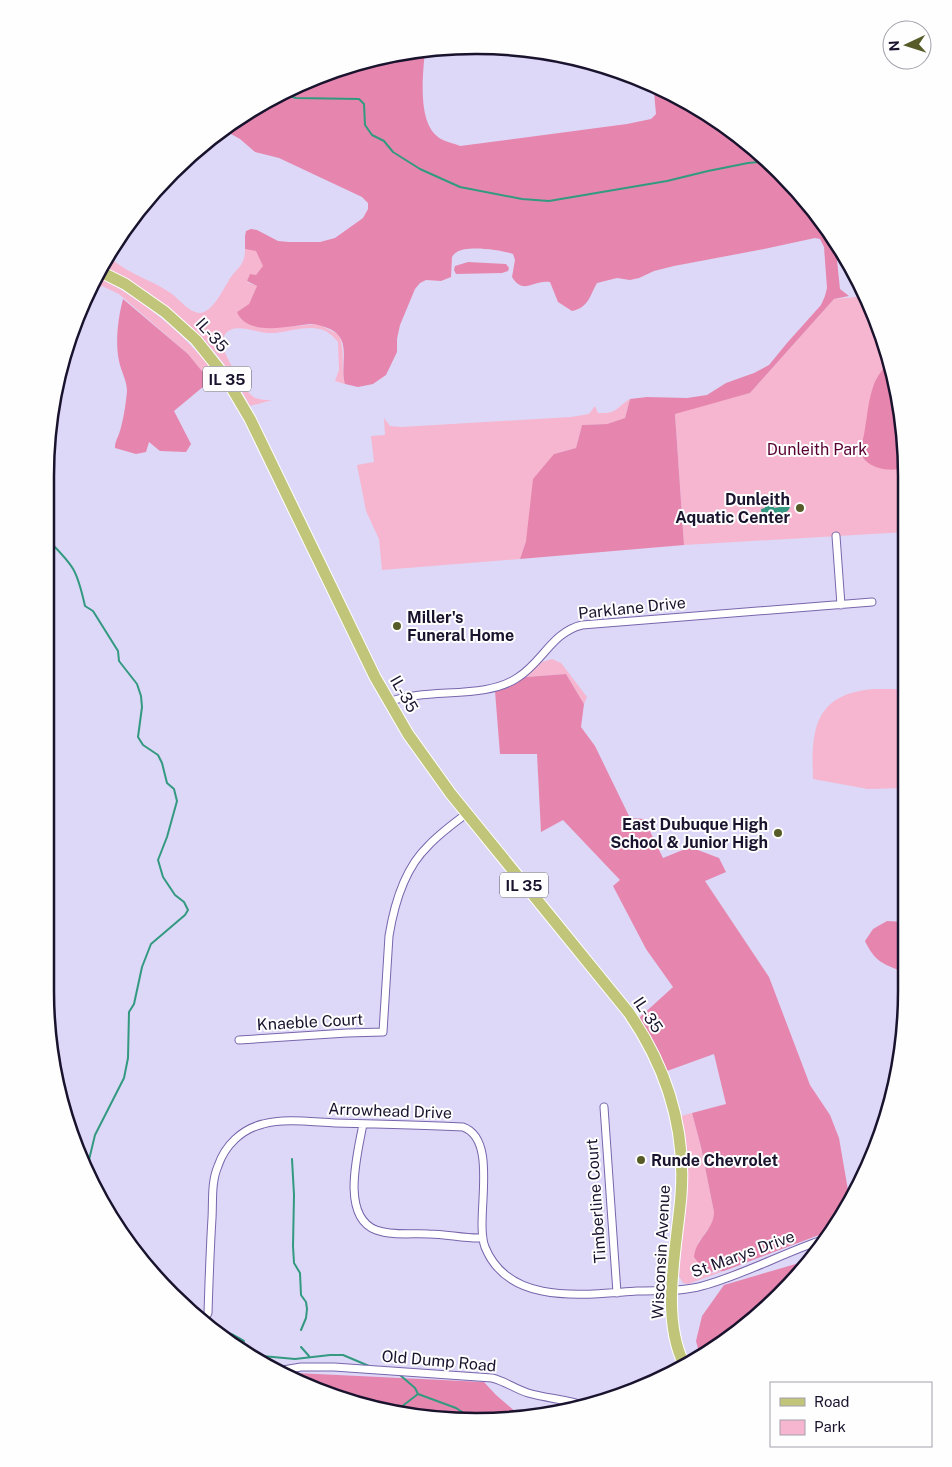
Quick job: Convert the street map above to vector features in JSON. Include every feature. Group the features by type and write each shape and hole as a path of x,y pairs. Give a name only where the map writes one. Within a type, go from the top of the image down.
{"main road":[{"name":"IL-35","path":"105,274 125,284 165,312 196,340 224,375 246,412 364,655 389,702 425,759 466,814 609,987 641,1031 659,1065 668,1090 680,1140"},
{"name":"Wisconsin Avenue","path":"680,1140 682,1165 681,1196 672,1290 673,1328 676,1345 682,1360"}],"street":[{"path":"836,536 841,605"},
{"name":"Parklane Drive","path":"389,702 405,696 482,690 506,684 518,678 527,670 562,634 569,629 582,625 872,602"},
{"name":"Knaeble Court","path":"239,1040 383,1032 389,936 391,922 403,884 415,862 427,846 466,814"},
{"name":"Timberline Court","path":"604,1107 617,1292"},
{"name":"Arrowhead Drive","path":"207,1315 214,1183 218,1166 230,1145 248,1130 264,1123 287,1121 463,1127 474,1133 480,1142 484,1184 483,1238 485,1247 509,1278 525,1287 540,1292 571,1294 672,1290"},
{"path":"363,1124 354,1190 356,1208 363,1221 369,1226 384,1232 483,1238"},
{"name":"St Marys Drive","path":"672,1290 707,1284 815,1243"},
{"name":"Old Dump Road","path":"288,1369 301,1367 334,1367 492,1378 528,1393 572,1402"}],"green space":[{"path":"245,249 256,250 264,267 256,275 250,275 247,282 257,286 249,304 237,312 286,327 318,324 339,335 345,384 335,381 339,370 338,342 325,331 314,328 267,333 240,328 230,330 224,336 224,351 247,391 254,397 272,400 250,406 223,362 188,324 147,292 108,269 113,260 130,272 166,290 191,310 200,313 212,306 241,264 245,255"},
{"path":"102,279 147,307 177,331 217,376 210,381 188,354 119,294 102,286 97,290"},
{"name":"Dunleith Park","path":"858,297 876,340 884,367 895,421 898,476 898,532 684,545 675,413 750,393 834,299"},
{"path":"630,399 625,418 607,424 582,425 576,448 554,454 520,559 382,570 379,539 366,511 357,465 374,462 371,436 385,435 384,418 390,426 402,427 571,417 589,414 595,406 598,413 613,411"},
{"path":"552,659 561,663 587,697 584,704 566,674 526,677 542,662"},
{"path":"874,689 898,689 898,788 868,789 813,779 813,744 821,717 828,706 839,698 854,692"},
{"path":"692,1113 714,1212 714,1221 698,1243 712,1273 724,1271 688,1284 683,1283 679,1276 687,1186 687,1161 681,1116"}],"shaded area":[{"path":"421,57 425,57 424,109 431,130 443,140 460,146 627,124 651,119 656,114 654,93 711,125 775,177 811,219 837,256 840,289 849,296 834,299 750,393 675,414 684,545 520,559 526,541 533,479 554,454 576,448 582,425 607,424 625,418 630,399 647,397 687,398 707,395 726,383 754,373 769,365 821,305 825,296 827,288 824,247 820,239 815,238 674,266 630,280 617,278 597,283 585,304 572,311 558,302 550,282 525,286 516,283 512,277 515,260 513,254 485,249 462,250 452,257 451,277 441,281 426,280 415,289 400,325 397,352 386,375 373,384 358,387 345,384 343,346 337,334 330,329 310,324 281,328 259,327 250,325 242,320 237,312 249,304 257,286 247,281 250,274 256,275 263,266 256,251 245,249 246,231 251,229 257,230 278,241 320,242 335,238 363,218 368,209 368,203 362,197 279,158 255,152 240,139 230,133 289,97 340,76 367,68"},
{"path":"468,262 506,264 509,268 508,271 502,273 456,274 455,266"},
{"path":"123,299 188,354 210,381 174,411 191,444 186,452 160,451 149,442 146,452 136,454 115,448 123,419 127,391 117,346 118,322"},
{"path":"884,368 895,421 898,469 880,468 870,464 864,459 860,450 869,402 880,372"},
{"path":"777,494 787,499 790,505 789,509 781,514 762,518 761,509 765,508 764,495 774,495 774,508 780,507 781,504 777,502"},
{"path":"566,674 584,704 581,727 595,746 630,818 644,819 663,858 690,847 719,858 726,872 705,881 769,977 810,1085 830,1115 839,1138 848,1191 821,1234 724,1271 705,1272 694,1257 698,1244 711,1224 714,1212 692,1113 726,1104 714,1054 667,1071 658,1050 639,1018 673,987 646,949 613,886 620,880 563,820 541,832 537,754 500,754 495,691 507,688 526,677"},
{"path":"887,921 898,922 898,970 880,961 872,954 865,941 873,929"},
{"path":"798,1263 775,1290 733,1326 698,1350 696,1341 702,1316 724,1285"},
{"path":"296,1373 484,1382 515,1411 476,1413 421,1410 367,1399 340,1391"}],"waterway":[{"path":"290,96 359,99 364,104 365,125 372,135 384,141 393,152 420,169 460,187 522,199 549,201 667,181 758,162"},
{"path":"54,546 73,569 80,584 85,606 93,611 118,651 119,661 137,684 142,707 138,737 143,745 158,755 167,783 174,789 177,801 167,837 158,860 163,877 175,895 184,902 188,910 185,915 151,944 142,967 134,1004 129,1012 128,1058 124,1078 95,1135 89,1160"},
{"path":"292,1159 294,1263 300,1273 301,1295 306,1302 307,1309 306,1318 301,1330"},
{"path":"229,1333 244,1341"},
{"path":"301,1347 309,1356"},
{"path":"264,1356 295,1359 343,1355 369,1366"},
{"path":"400,1375 415,1388 418,1394 456,1408 463,1413"},
{"path":"402,1406 418,1394"}],"place":[{"name":"Dunleith Aquatic Center","path":"800,508"},
{"name":"Miller's Funeral Home","path":"397,626"},
{"name":"East Dubuque High School & Junior High","path":"778,833"},
{"name":"Runde Chevrolet","path":"641,1160"}]}
